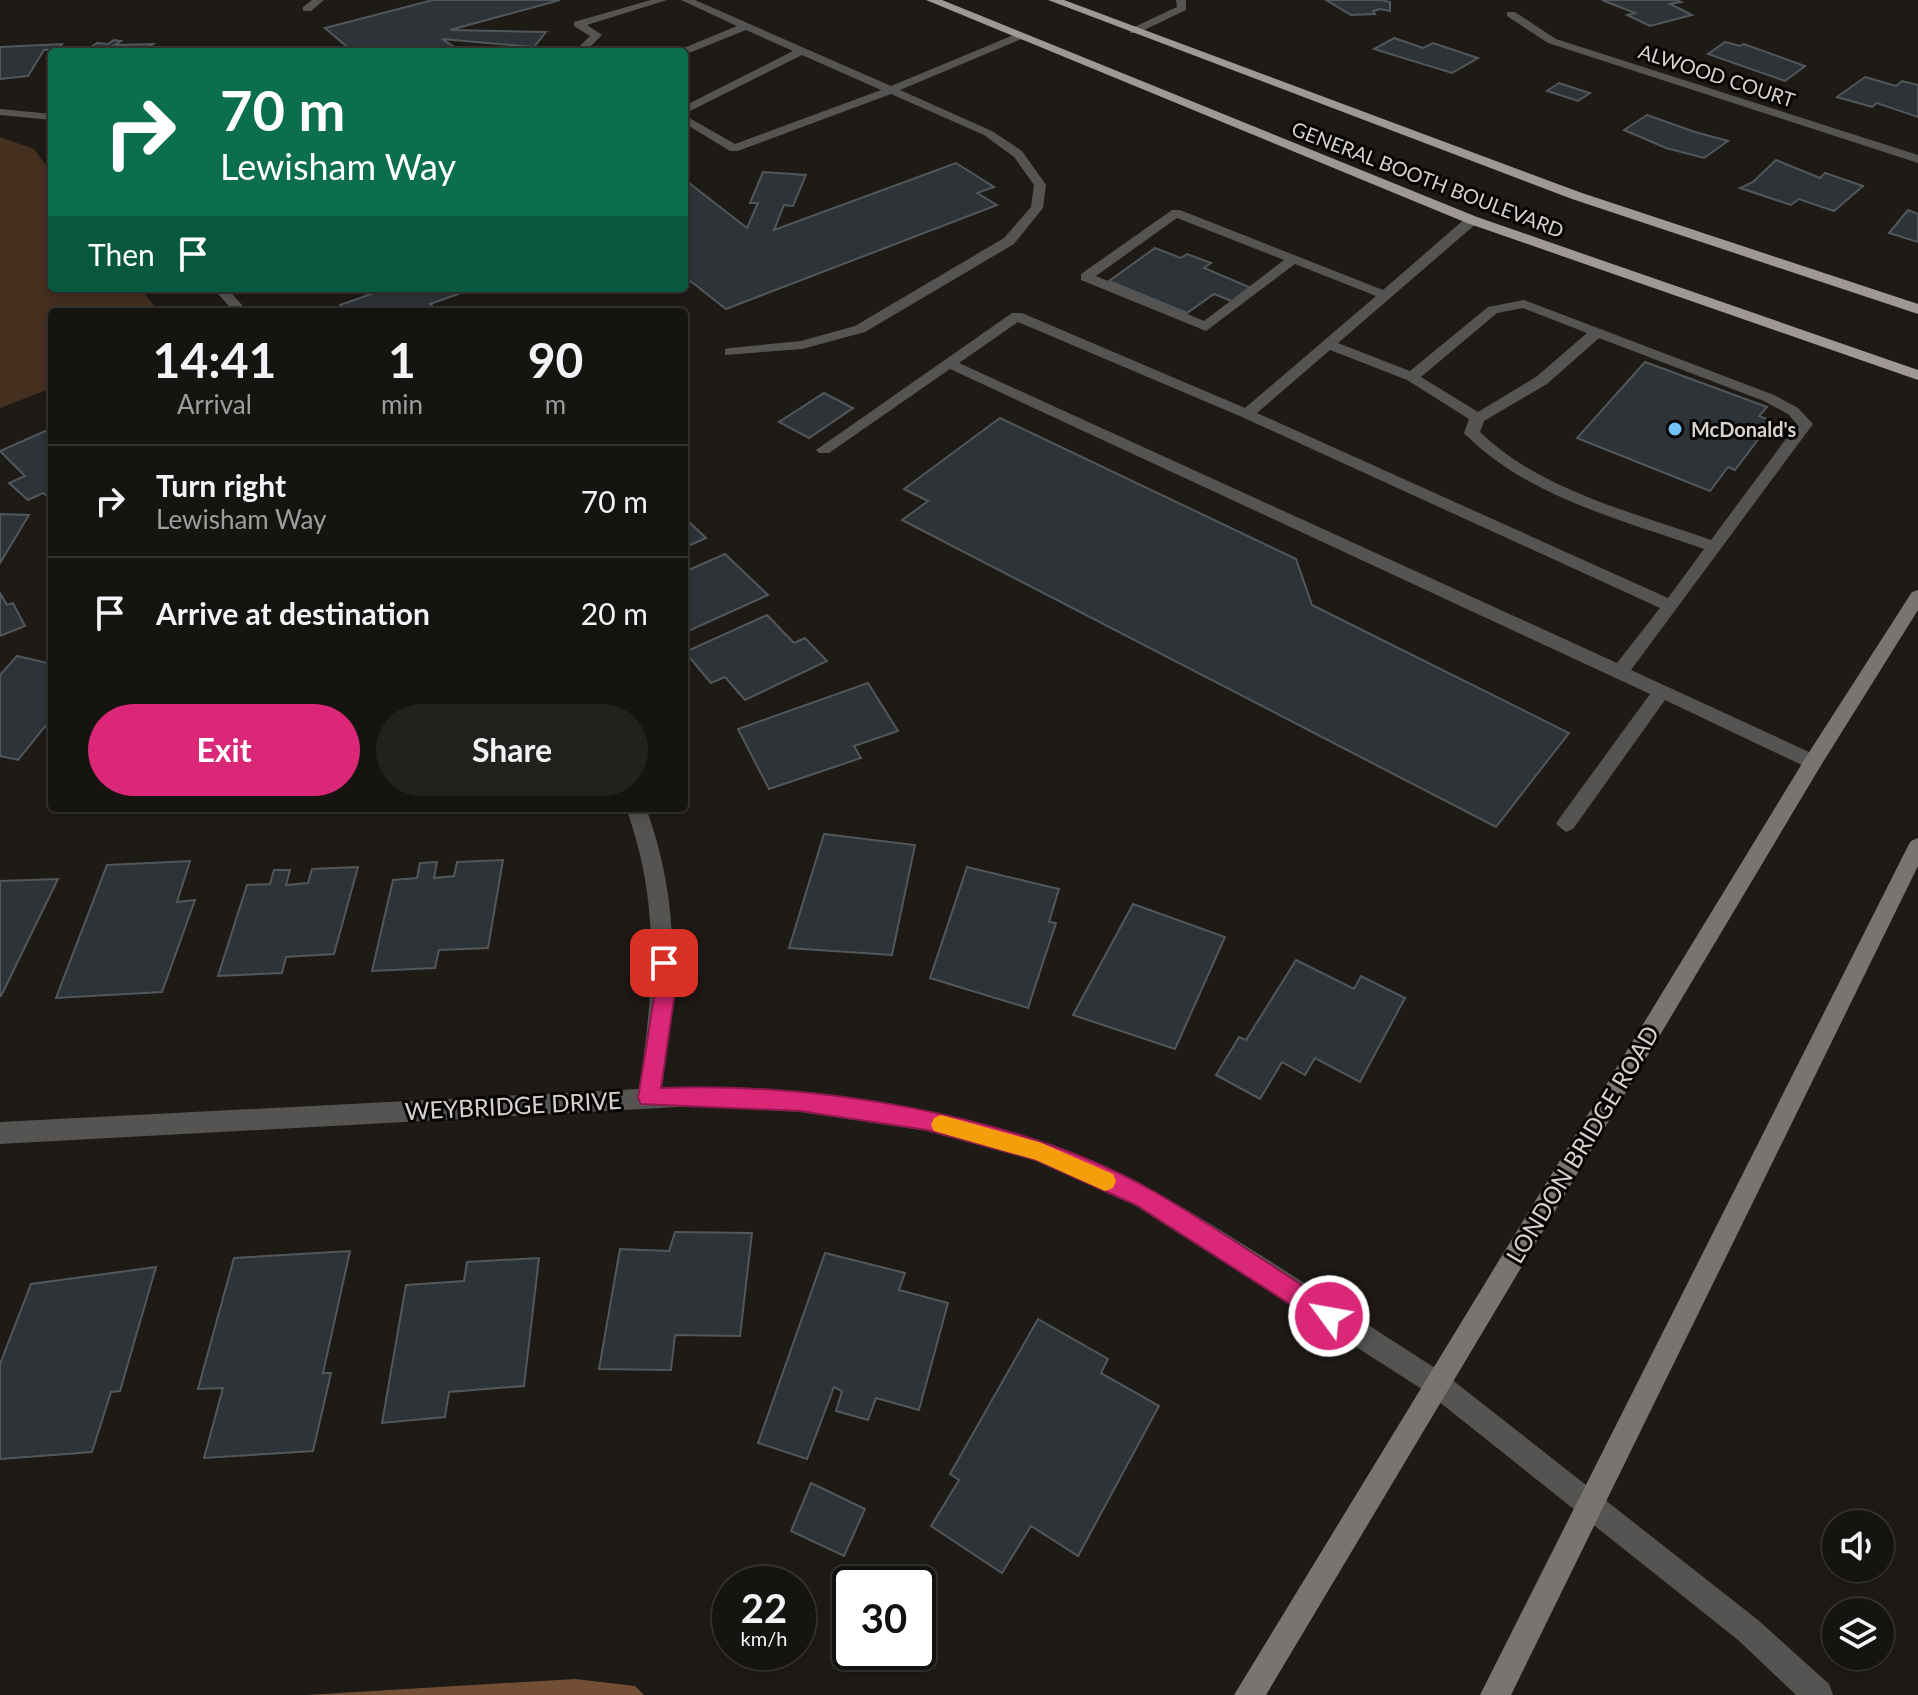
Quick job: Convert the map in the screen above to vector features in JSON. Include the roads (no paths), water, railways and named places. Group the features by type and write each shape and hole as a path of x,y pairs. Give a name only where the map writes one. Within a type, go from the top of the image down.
{"highway":[{"name":"GENERAL BOOTH BOULEVARD","path":"932,0 1472,220 1918,375"},
{"name":"GENERAL BOOTH BOULEVARD","path":"1054,0 1577,196 1918,309"}],"main road":[{"name":"LONDON BRIDGE ROAD","path":"1249,1695 1813,762 1918,596"},
{"path":"1495,1695 1591,1508 1918,846"}],"street":[{"path":"307,9 319,0"},
{"path":"583,48 597,35 578,24 662,0"},
{"path":"686,0 988,133 1018,154 1040,185 1037,208 1009,241 860,329 802,345 730,352"},
{"path":"1134,31 1182,8 1181,0"},
{"name":"ALWOOD COURT","path":"1511,14 1552,41 1918,159"},
{"path":"688,50 744,27"},
{"path":"688,120 734,148 892,90 1020,36"},
{"path":"688,109 801,51"},
{"path":"0,112 48,117"},
{"path":"1293,259 1206,327 1086,277 1176,213 1385,295"},
{"path":"1247,414 1472,220"},
{"path":"224,292 238,308"},
{"path":"1412,377 1493,310 1524,304 1769,398 1793,411 1805,424 1620,672"},
{"path":"824,450 1017,316 1247,414 1671,606"},
{"path":"1597,331 1567,363 1506,405 1477,418 1472,433 1484,449 1518,470 1712,546"},
{"path":"1329,344 1412,377 1477,418"},
{"path":"948,363 1813,762"},
{"path":"1566,824 1661,692"},
{"path":"638,812 645,830 662,906 665,992 649,1098"},
{"name":"WEYBRIDGE DRIVE","path":"0,1133 696,1096 800,1102 927,1121 1039,1151 1144,1198 1437,1384 1748,1630 1818,1695"}],"place":[{"name":"McDonald's","path":"1675,429"}]}
